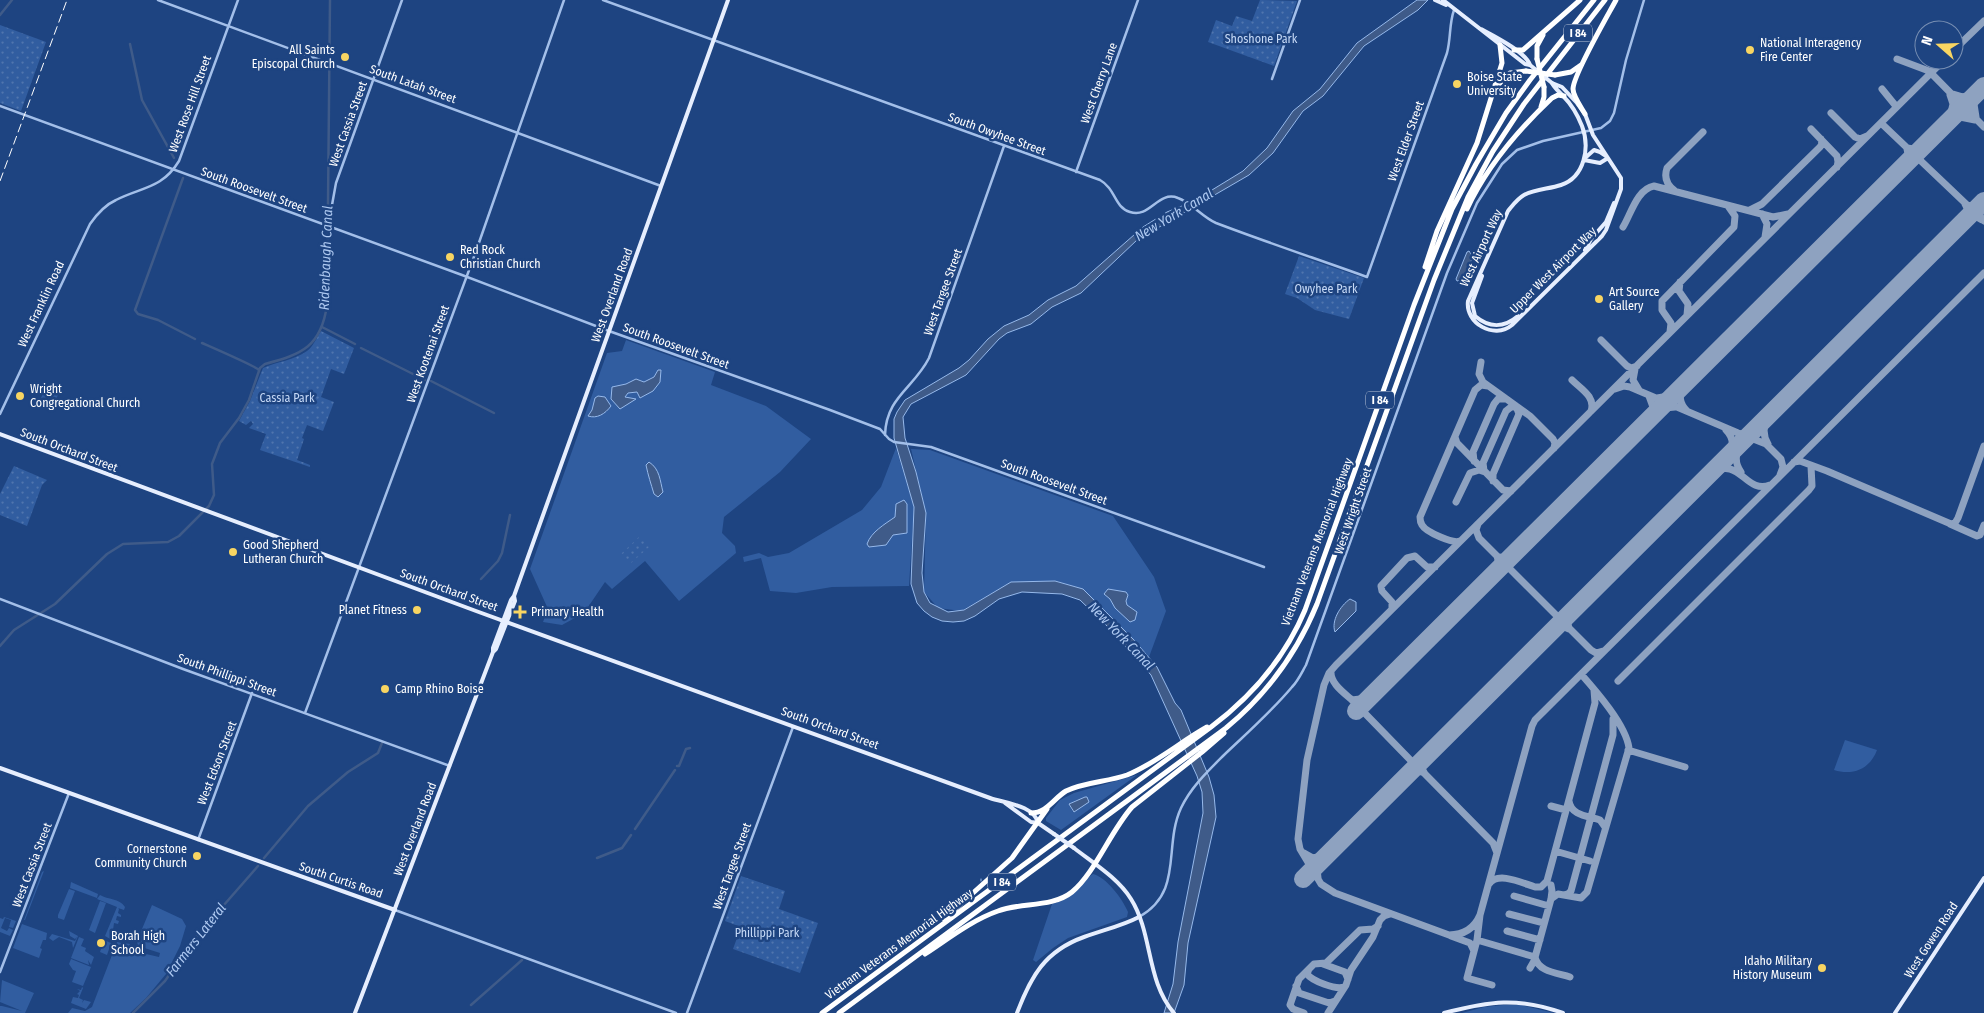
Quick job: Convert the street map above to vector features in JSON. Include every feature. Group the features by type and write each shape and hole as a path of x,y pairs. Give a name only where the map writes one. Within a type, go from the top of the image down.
{"highway":[{"path":"1514,50 1522,50 1580,0"},
{"name":"Vietnam Veterans Memorial Highway","path":"822,1013 1180,747 1227,716 1267,675 1287,645 1301,618 1444,227 1486,146 1530,80 1594,0"},
{"name":"Vietnam Veterans Memorial Highway","path":"839,1013 1185,757 1201,750 1253,704 1284,666 1310,620 1434,280 1453,230 1476,182 1501,138 1537,85 1606,0"},
{"path":"1585,114 1573,90 1584,61 1616,0"},
{"path":"1538,111 1544,97 1544,87 1537,59 1538,42 1546,31"},
{"path":"1414,305 1433,242 1477,143 1502,63 1500,45"},
{"path":"1492,95 1497,85 1505,76 1515,71 1556,75 1572,72 1584,61"},
{"path":"1434,280 1483,177 1538,111 1552,98 1558,95 1564,96"},
{"path":"1031,813 1038,813 1066,791 1135,771 1180,747"},
{"path":"893,974 989,914 1016,906 1052,901 1067,895 1076,887 1094,863 1114,830 1132,807 1189,763 1201,750"},
{"path":"920,941 1012,858 1049,806"}],"main road":[{"name":"West Overland Road","path":"355,1013 505,622 511,600 728,0"},
{"path":"1435,0 1447,5"},
{"path":"1442,0 1525,64 1552,83 1562,87 1585,114 1590,130 1621,178 1620,193 1606,222 1591,239 1585,250 1519,316 1501,326 1487,324 1480,320 1472,310 1474,297 1487,260"},
{"path":"1481,30 1528,60 1530,66"},
{"path":"1552,83 1578,116 1586,141 1584,160"},
{"path":"1584,160 1594,150 1608,158"},
{"path":"1584,160 1600,163 1608,158"},
{"name":"West Airport Way","path":"1468,298 1508,211 1518,199 1526,194 1563,184 1576,174 1584,160"},
{"name":"Upper West Airport Way","path":"1468,298 1468,312 1474,322 1497,331 1506,330 1606,230 1620,193"},
{"name":"South Orchard Street","path":"0,434 505,622 1005,803 1031,822 1038,823 1094,863 1118,883 1131,898 1139,917 1157,982 1167,1005 1174,1013"},
{"name":"South Curtis Road","path":"0,768 395,910"},
{"name":"South Orchard Street","path":"1005,803 1011,802 1031,813 1037,818 1038,823"},
{"name":"West Gowen Road","path":"1895,1013 1984,878"},
{"path":"1017,1013 1032,978 1042,964 1056,952 1083,938 1139,917"},
{"path":"1444,1013 1484,1004 1510,1001 1543,1006 1563,1013"}],"street":[{"name":"South Latah Street","path":"158,0 661,186"},
{"name":"West Rose Hill Street","path":"106,206 117,199 160,182 173,169 181,156 238,0"},
{"name":"West Cassia Street","path":"329,227 336,183 402,0"},
{"name":"West Kootenai Street","path":"305,713 466,277 564,0"},
{"name":"South Owyhee Street","path":"603,0 1108,184 1119,205 1130,212 1144,212 1166,196 1177,197 1215,222 1367,277"},
{"name":"West Cherry Lane","path":"1076,172 1138,0"},
{"path":"1272,80 1300,0"},
{"path":"1590,130 1605,126 1613,117 1626,60 1644,0"},
{"name":"West Elder Street","path":"1367,277 1450,44 1450,24 1454,10"},
{"name":"South Roosevelt Street","path":"0,106 609,331 857,420 880,429 894,442 931,447 1264,567"},
{"name":"West Wright Street","path":"1139,917 1149,912 1165,891 1170,877 1173,838 1177,817 1186,799 1208,771 1293,687 1306,665 1447,273 1458,244 1481,197 1502,164 1517,150 1590,130"},
{"name":"West Targee Street","path":"886,436 888,418 892,406 929,358 1004,146"},
{"name":"West Franklin Road","path":"0,414 86,231 94,218 106,206"},
{"name":"South Phillippi Street","path":"0,599 183,669 450,766"},
{"name":"West Edson Street","path":"198,840 252,694"},
{"name":"West Targee Street","path":"687,1013 794,726"},
{"name":"West Cassia Street","path":"0,972 69,793"},
{"name":"South Curtis Road","path":"395,910 676,1013"}],"green space":[{"name":"Shoshone Park","path":"1260,0 1297,1 1274,66 1208,42 1216,20 1232,26 1236,16 1252,21"},
{"path":"0,25 46,42 21,111 0,103"},
{"name":"Owyhee Park","path":"1299,256 1364,278 1349,319 1315,310 1297,298 1285,294"},
{"name":"Cassia Park","path":"321,331 354,348 344,374 331,369 321,397 334,402 323,431 307,425 302,438 304,439 297,460 310,465 310,467 260,450 266,434 249,428 253,424 251,421 246,425 239,421 250,401 263,368 291,359 307,351"},
{"path":"626,340 715,372 711,385 766,406 811,439 780,472 724,517 722,533 735,546 736,553 679,601 645,561 612,589 605,582 584,613 562,625 543,622 548,609 530,569 607,353 622,351"},
{"path":"45,388 59,392 52,411 38,406"},
{"path":"896,448 914,507 909,586 832,587 796,593 770,591 761,558 744,562 743,557 759,553 768,557 789,553 862,510 881,487"},
{"path":"911,449 930,450 1113,516 1154,577 1166,611 1149,657 1083,589 1056,581 1011,582 961,611 938,608 924,592 926,513"},
{"path":"14,466 47,480 42,485 27,526 0,515 0,494"},
{"path":"640,536 649,547 630,564 621,554"},
{"path":"1845,740 1877,750 1874,757 1865,766 1854,771 1841,772 1834,770"},
{"path":"1137,775 1061,830 1046,821 1046,818 1060,800 1074,793","holes":["1083,799 1083,806 1073,812 1069,804"]},
{"path":"44,871 25,920 24,920 42,872"},
{"path":"1093,874 1103,879 1118,895 1128,912 1127,917 1068,938 1036,962 1033,960 1052,904 1071,895"},
{"name":"Phillippi Park","path":"741,876 785,891 779,909 818,923 800,973 733,949 741,927 725,921"},
{"path":"71,882 98,894 97,898 70,888"},
{"path":"69,889 75,891 64,920 58,918 58,915"},
{"path":"100,895 120,902 125,907 124,910 118,908 118,913 121,917 117,916 118,924 114,923 113,930 115,932 112,933 112,940 105,936 117,907 97,899"},
{"path":"100,901 106,903 95,933 89,930"},
{"path":"152,905 182,919 186,926 171,968 146,998 130,1013 68,1013 72,1008 85,1011 92,1007 117,942 130,944 129,948 132,948 133,951 159,957 160,953 138,946 137,941"},
{"path":"4,917 16,921 13,928 9,927 11,920 5,918 1,928 7,931 9,928 13,930 10,936 0,932 0,918 3,919"},
{"path":"22,924 47,933 46,940 43,940 40,948 42,949 39,958 13,948"},
{"path":"69,931 78,936 73,948 72,942 59,937 53,941 49,938 52,934 75,941 77,937 75,939 70,936"},
{"path":"79,937 84,939 81,946 86,948 85,951 94,957 91,965 88,960 89,965 71,958"},
{"path":"104,940 111,943 107,955 100,952"},
{"path":"71,959 91,967 83,986 72,982 76,971 69,964"},
{"path":"2,980 34,993 25,1013 0,1013 0,1006 22,1011 0,1002"},
{"path":"82,987 79,998 83,1000 82,1003 84,1000 91,1002 86,1009 71,1003 73,997 78,998 79,995 77,994 80,991 77,989 81,990"},
{"path":"1521,1005 1554,1013 1462,1013 1484,1007"}],"water":[{"name":"New York Canal","path":"1417,0 1428,0 1418,10 1364,46 1323,96 1303,111 1273,153 1249,175 1137,240 1081,293 1052,307 1031,324 1007,333 999,339 966,375 911,404 903,417 905,438 926,513 922,573 924,592 930,603 948,612 964,610 1011,582 1055,581 1083,589 1134,640 1157,667 1175,703 1181,710 1209,777 1214,795 1216,817 1188,943 1184,985 1174,1013 1164,1013 1173,984 1178,942 1203,813 1202,792 1197,776 1151,675 1107,626 1080,600 1062,594 1022,592 999,599 975,616 964,621 953,622 942,621 932,617 917,603 911,584 914,507 894,438 894,419 905,400 959,368 1004,326 1029,315 1048,300 1076,286 1143,227 1167,212 1194,201 1243,171 1267,148 1293,111 1320,89 1357,43"},
{"path":"1469,251 1473,257 1462,280 1457,281 1456,279"},
{"path":"658,370 661,370 660,382 653,391 640,398 637,392 628,393 625,397 636,399 620,409 611,399 612,387 626,384 636,379 644,382 654,377"},
{"path":"598,396 605,397 611,406 601,415 595,417 588,416 592,410 595,398"},
{"path":"649,462 655,468 660,480 663,492 658,497 654,494 646,465"},
{"path":"904,500 907,504 907,533 893,535 886,545 869,547 867,544 869,540 879,529 895,517 896,504"},
{"path":"1108,589 1126,592 1128,595 1127,605 1137,612 1135,620 1130,622 1115,608 1110,599 1104,594"},
{"path":"1350,599 1356,602 1356,611 1335,632 1334,623 1337,614"},
{"path":"1087,797 1089,802 1074,812 1069,804"}],"waterway":[{"path":"0,15 12,0"},
{"name":"Ridenbaugh Canal","path":"0,646 14,630 55,604 107,554 123,544 168,542 179,536 209,506 214,495 212,464 220,443 239,418 249,400 260,368 265,364 299,352 308,346 320,331 327,305 330,0"},
{"path":"130,44 142,100 174,158"},
{"path":"183,178 135,310 138,314 158,320 195,339"},
{"name":"Farmers Lateral","path":"322,327 355,344"},
{"path":"202,343 259,370"},
{"name":"Farmers Lateral","path":"361,348 425,380"},
{"name":"Farmers Lateral","path":"431,381 494,413"},
{"name":"Farmers Lateral","path":"481,579 498,561 502,553 510,515"},
{"name":"Farmers Lateral","path":"264,858 308,806 348,772 378,753 382,743"},
{"path":"677,766 679,766 686,749 690,748"},
{"path":"635,829 675,770"},
{"path":"597,858 622,848 631,835"},
{"name":"Farmers Lateral","path":"133,1013 165,981 195,938 258,866"},
{"path":"471,1005 522,960"}],"taxiway":[{"path":"1964,40 1984,21"},
{"path":"1897,59 1929,71 1984,127"},
{"path":"1480,915 1475,924 1468,930 1459,934 1449,935 1335,893 1321,884 1300,849 1298,839 1307,760 1324,685 1329,673 1934,70"},
{"path":"1882,89 1895,105"},
{"path":"1953,94 1963,97 1978,92"},
{"path":"1976,117 1974,104 1978,92"},
{"path":"1949,121 1953,104 1950,95"},
{"path":"1831,113 1855,137 1860,139 1867,136"},
{"path":"1949,121 1960,117 1975,120"},
{"path":"1881,123 1984,221"},
{"path":"1811,129 1837,156 1837,167"},
{"path":"1674,190 1666,180 1667,168 1703,132"},
{"path":"1750,210 1762,204 1820,147 1822,144 1821,139"},
{"path":"1907,148 1914,149 1923,146"},
{"path":"1905,165 1909,158 1907,149"},
{"path":"1623,227 1639,197 1648,188 1654,186 1773,217 1788,214"},
{"path":"1965,204 1973,207 1981,204 1978,210 1982,220 1975,216 1966,219 1969,212 1965,204"},
{"path":"1670,332 1671,323 1662,310 1662,301 1734,227 1735,216 1728,206"},
{"path":"1762,214 1767,224 1765,237"},
{"path":"1570,977 1544,969 1535,957 1477,940 1480,915 1535,720 1984,273"},
{"path":"1680,282 1679,291 1688,304 1687,315"},
{"path":"1601,340 1627,366 1631,368 1637,366"},
{"path":"1481,362 1479,374 1483,382 1530,416 1553,439 1555,443 1554,448"},
{"path":"1635,369 1633,380 1639,390"},
{"path":"1572,380 1590,397 1591,411"},
{"path":"1460,541 1446,539 1434,534 1424,528 1420,517 1475,390 1481,385 1488,386"},
{"path":"1615,389 1624,386 1630,387 1766,444 1781,459 1783,467 1780,475"},
{"path":"1683,386 1680,399 1687,411"},
{"path":"1657,398 1669,396 1678,391"},
{"path":"1648,421 1653,407 1649,396"},
{"path":"1474,461 1473,452 1494,404 1498,399 1506,399"},
{"path":"1493,481 1493,474 1519,414 1516,406"},
{"path":"1484,471 1483,463 1506,411 1511,407 1517,407"},
{"path":"1656,412 1665,408 1675,407"},
{"path":"1768,444 1764,429 1770,414"},
{"path":"1740,434 1755,429"},
{"path":"1726,430 1731,436 1732,443 1728,456"},
{"path":"1455,437 1457,443 1503,490 1511,491"},
{"path":"1741,472 1736,460 1739,448 1744,440"},
{"path":"1794,462 1800,461 1827,471 1951,524 1955,523 1958,518 1984,446"},
{"path":"1618,681 1809,490 1812,486 1811,466"},
{"path":"1710,474 1720,469 1729,469 1736,471 1754,485 1761,487 1770,485"},
{"path":"1456,502 1470,473 1479,470 1485,472"},
{"path":"1478,524 1476,530 1479,538 1591,650 1596,653 1603,651"},
{"path":"1950,524 1977,536 1980,535 1984,525"},
{"path":"1499,557 1505,558 1512,555"},
{"path":"1392,609 1392,602 1382,591 1381,586 1407,558 1415,556 1427,567 1435,567"},
{"path":"1496,572 1499,564 1497,556"},
{"path":"1569,628 1567,621 1570,613"},
{"path":"1553,630 1562,626 1569,629"},
{"path":"1331,671 1335,683 1352,700 1368,698"},
{"path":"1551,899 1558,894 1581,898 1587,892 1629,748 1627,739 1616,719 1581,674"},
{"path":"1489,884 1493,880 1504,878 1541,887 1547,881 1595,703 1594,690"},
{"path":"1351,699 1422,772"},
{"path":"1564,895 1571,891 1613,735 1613,719"},
{"path":"1628,750 1685,767"},
{"path":"1423,759 1421,767 1425,774 1493,843 1497,853"},
{"path":"1569,801 1570,806 1577,813 1600,820 1605,827"},
{"path":"1551,806 1566,810"},
{"path":"1555,851 1590,861"},
{"path":"1304,853 1313,858 1327,855"},
{"path":"1318,878 1317,869 1322,860"},
{"path":"1530,968 1534,961 1551,899 1551,885"},
{"path":"1514,896 1549,906"},
{"path":"1328,1013 1346,985 1351,970 1373,937 1380,920 1390,914"},
{"path":"1509,914 1544,923"},
{"path":"1304,1013 1293,1009 1290,1005 1299,979 1314,964 1326,963 1360,930 1373,929 1378,926"},
{"path":"1507,931 1540,940"},
{"path":"1451,936 1470,943 1474,951"},
{"path":"1477,940 1467,978 1492,985"},
{"path":"1323,964 1345,972 1348,979"},
{"path":"1309,969 1307,974 1319,982 1330,986 1344,987"},
{"path":"1296,986 1299,993 1329,1003 1335,1001"}],"runway":[{"path":"1356,711 1984,86"},
{"path":"1303,879 1984,201"}],"railway":[{"path":"0,181 67,0"}],"place":[{"name":"National Interagency Fire Center","path":"1750,50"},
{"name":"All Saints Episcopal Church","path":"345,57"},
{"name":"Boise State University","path":"1457,84"},
{"name":"Red Rock Christian Church","path":"450,257"},
{"name":"Art Source Gallery","path":"1599,299"},
{"name":"Wright Congregational Church","path":"20,396"},
{"name":"Good Shepherd Lutheran Church","path":"233,552"},
{"name":"Planet Fitness","path":"417,610"},
{"name":"Primary Health","path":"520,612"},
{"name":"Camp Rhino Boise","path":"385,689"},
{"name":"Cornerstone Community Church","path":"197,856"},
{"name":"Borah High School","path":"101,943"},
{"name":"Idaho Military History Museum","path":"1822,968"}]}
